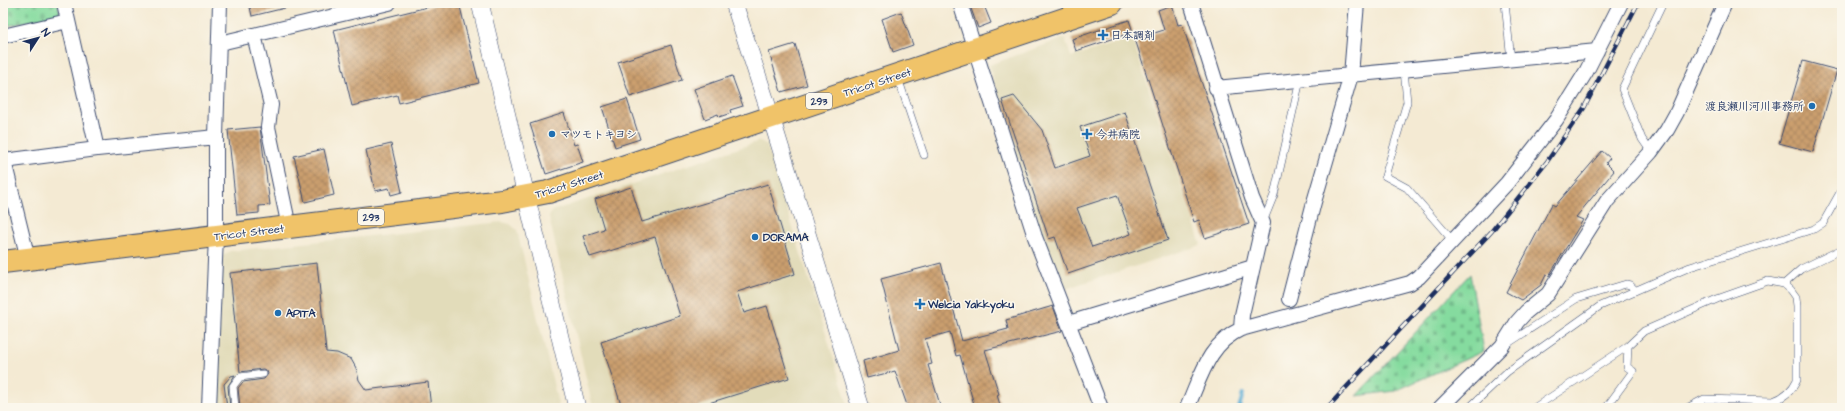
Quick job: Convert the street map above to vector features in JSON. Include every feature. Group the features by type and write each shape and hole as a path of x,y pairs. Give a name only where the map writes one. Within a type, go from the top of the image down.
{"highway":[{"name":"Tricot Street","path":"3,262 526,197 548,192 1112,3"}],"street":[{"path":"64,3 98,149"},
{"path":"209,408 216,236 216,137 220,3"},
{"path":"220,43 389,3"},
{"path":"480,3 577,408"},
{"path":"734,3 861,408"},
{"path":"960,3 1035,237 1101,408"},
{"path":"1191,3 1216,88 1252,198 1263,222 1242,315 1241,329"},
{"path":"1290,299 1314,202 1351,75 1357,3"},
{"path":"1187,408 1214,349 1229,334 1241,329 1410,282 1419,277 1507,183 1556,120 1597,51 1621,3"},
{"path":"1440,408 1502,346 1517,322 1553,288 1607,201 1651,152 1667,130 1677,112 1725,3"},
{"path":"3,36 68,21"},
{"path":"254,36 271,105 268,127 289,227"},
{"path":"1216,88 1597,51"},
{"path":"28,259 3,159 216,137"},
{"path":"1069,323 1253,267"}],"lane":[{"path":"1505,3 1511,60"},
{"path":"1651,152 1642,139 1622,89 1663,3"},
{"path":"1404,70 1407,102 1385,176 1407,188 1453,241"},
{"path":"897,75 924,155"},
{"path":"1263,222 1274,195 1300,80"},
{"path":"1469,408 1507,372 1600,306 1690,267 1814,229 1823,223 1842,189"},
{"path":"1784,284 1801,269 1842,249"},
{"path":"1534,408 1628,346 1644,331 1758,283 1768,281 1784,284 1792,290 1796,297 1797,306 1798,380 1794,388 1781,398 1773,401 1704,399 1687,408"},
{"path":"1502,346 1576,299 1626,284 1630,285 1635,290"},
{"path":"1606,408 1633,372 1626,367 1628,346"},
{"path":"235,408 233,386 240,377 263,374"}],"shaded area":[{"name":"今井病院","path":"1065,38 1071,57 1132,38 1201,245 1062,290 1031,204 989,65"},
{"path":"760,141 767,145 849,408 593,408 549,217 552,211"},
{"path":"502,222 510,224 517,230 559,408 216,408 221,257 230,251"}],"green space":[{"path":"3,3 58,3 60,14 3,27"},
{"path":"1470,274 1484,351 1395,391 1356,396"}],"building":[{"path":"249,3 288,3 289,7 252,16"},
{"path":"444,3 459,3 479,83 399,103 397,95 352,106 334,30"},
{"path":"969,3 983,3 991,23 978,28"},
{"path":"1172,5 1178,25 1182,24 1249,224 1205,238 1199,220 1194,222 1135,39 1164,30 1158,10"},
{"path":"901,12 913,45 893,52 882,19"},
{"name":"日本調剤","path":"1129,20 1133,32 1076,51 1072,39"},
{"path":"795,44 807,85 781,92 769,52"},
{"path":"671,45 682,80 630,97 618,62"},
{"path":"1803,61 1837,70 1813,152 1779,143"},
{"path":"732,76 743,106 730,110 731,113 719,117 718,114 705,119 694,89"},
{"path":"1014,96 1042,130 1055,168 1090,156 1080,127 1125,112 1168,240 1068,274 1055,237 1049,239 1002,100","holes":["1117,195 1131,234 1092,247 1077,208"]},
{"path":"627,99 640,139 615,147 602,107"},
{"name":"マツモトキヨシ","path":"564,113 574,145 577,144 583,162 546,174 530,124"},
{"path":"260,127 270,205 259,206 259,213 237,215 228,130"},
{"path":"391,144 402,192 391,195 389,188 375,191 366,150"},
{"path":"324,149 334,195 305,202 294,156"},
{"path":"1602,151 1610,158 1606,163 1614,171 1576,217 1583,220 1549,276 1546,275 1541,285 1521,300 1506,292 1552,204 1555,206"},
{"path":"768,184 795,274 737,292 744,313 767,306 789,378 699,406 700,408 622,408 601,342 680,316 655,237 590,257 583,236 604,229 595,199 631,187 642,222"},
{"name":"APITA","path":"317,263 326,352 337,353 351,359 356,368 359,380 366,390 428,382 431,408 240,408 238,388 243,382 264,379 268,374 267,371 263,369 240,372 230,273"},
{"path":"941,263 962,341 1008,329 1006,320 1053,306 1062,331 985,350 999,394 997,395 1001,408 975,408 960,355 956,356 950,332 925,339 932,364 928,365 941,408 908,408 895,371 867,378 863,361 899,350 881,279"},
{"path":"235,375 228,386 230,408 227,408 224,384 231,376"}],"waterway":[{"path":"1239,408 1243,394"}],"railway":[{"path":"1327,408 1491,232 1546,163 1584,108 1638,3"}],"place":[{"name":"日本調剤","path":"1103,35"},
{"name":"渡良瀬川河川事務所","path":"1812,106"},
{"name":"マツモトキヨシ","path":"552,134"},
{"name":"今井病院","path":"1087,134"},
{"name":"DORAMA","path":"755,237"},
{"name":"Welcia Yakkyoku","path":"920,304"},
{"name":"APITA","path":"278,313"}]}
